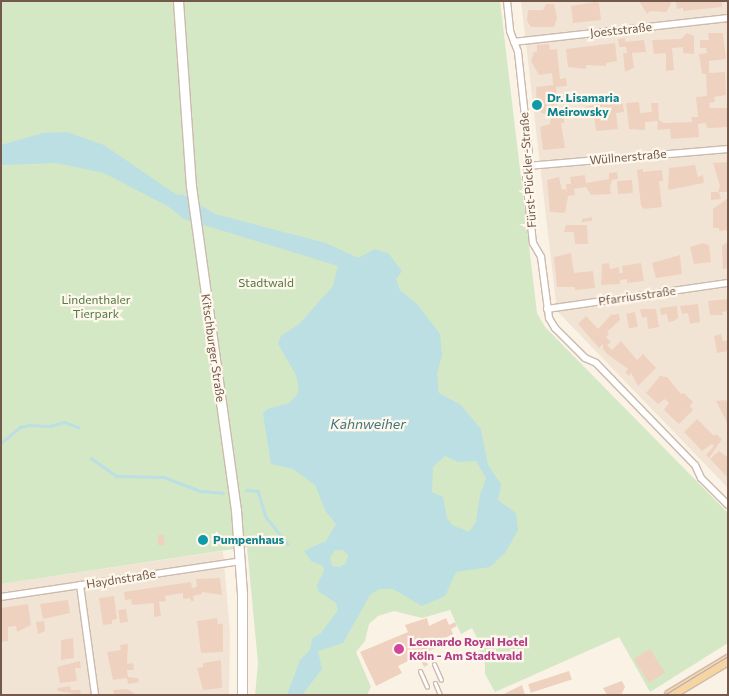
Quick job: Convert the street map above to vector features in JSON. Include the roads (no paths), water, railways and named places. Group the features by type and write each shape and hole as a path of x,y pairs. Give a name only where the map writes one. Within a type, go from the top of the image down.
{"main road":[{"path":"670,695 728,660"}],"street":[{"name":"Kitschburger Straße","path":"178,1 192,191 241,561 242,695"},
{"name":"Fürst-Pückler-Straße","path":"507,1 529,153 526,179 533,243 541,257 547,309 555,328 585,358 603,370 695,465 702,478 728,505"},
{"name":"Joeststraße","path":"514,42 728,18"},
{"name":"Wüllnerstraße","path":"527,166 728,149"},
{"name":"Pfarriusstraße","path":"547,309 728,283"},
{"name":"Haydnstraße","path":"1,597 241,561"},
{"path":"80,585 95,695"}],"lane":[{"path":"434,664 441,680"},
{"path":"420,671 427,687"},
{"path":"435,683 440,695"}],"water":[{"name":"Kahnweiher","path":"67,132 104,145 177,195 182,194 215,214 326,243 358,258 375,249 389,254 402,271 396,279 400,290 417,304 440,334 442,355 437,374 439,393 461,405 481,429 488,465 501,484 498,500 516,513 518,530 505,553 490,567 456,572 445,596 422,606 393,589 379,589 370,595 343,643 318,651 322,669 302,695 287,695 300,660 310,650 312,639 321,633 338,610 336,603 318,591 317,585 324,571 323,566 311,561 304,551 326,541 336,524 326,512 315,485 293,469 271,464 263,414 267,409 289,403 296,396 299,390 296,375 278,344 281,336 299,324 333,286 338,266 184,219 169,207 104,173 56,163 1,165 1,145 43,133","holes":["445,456 458,462 476,461 486,478 480,495 476,522 469,532 452,525 447,518 443,497 432,492 433,467","335,550 343,550 348,555 346,563 340,567 332,566 330,558"]}],"waterway":[{"path":"1,443 20,427 29,425 50,426 64,422 78,427"},
{"path":"91,458 117,476 164,477 201,491 223,493"},
{"path":"246,490 258,491 266,517 288,544"}],"tram line":[{"path":"664,695 728,656"}],"place":[{"name":"Dr. Lisamaria Meirowsky","path":"537,105"},
{"name":"Pumpenhaus","path":"203,540"},
{"name":"Leonardo Royal Hotel Köln - Am Stadtwald","path":"399,649"}],"park label":[{"name":"Stadtwald","path":"266,283"},
{"name":"Lindenthaler Tierpark","path":"96,307"}]}
